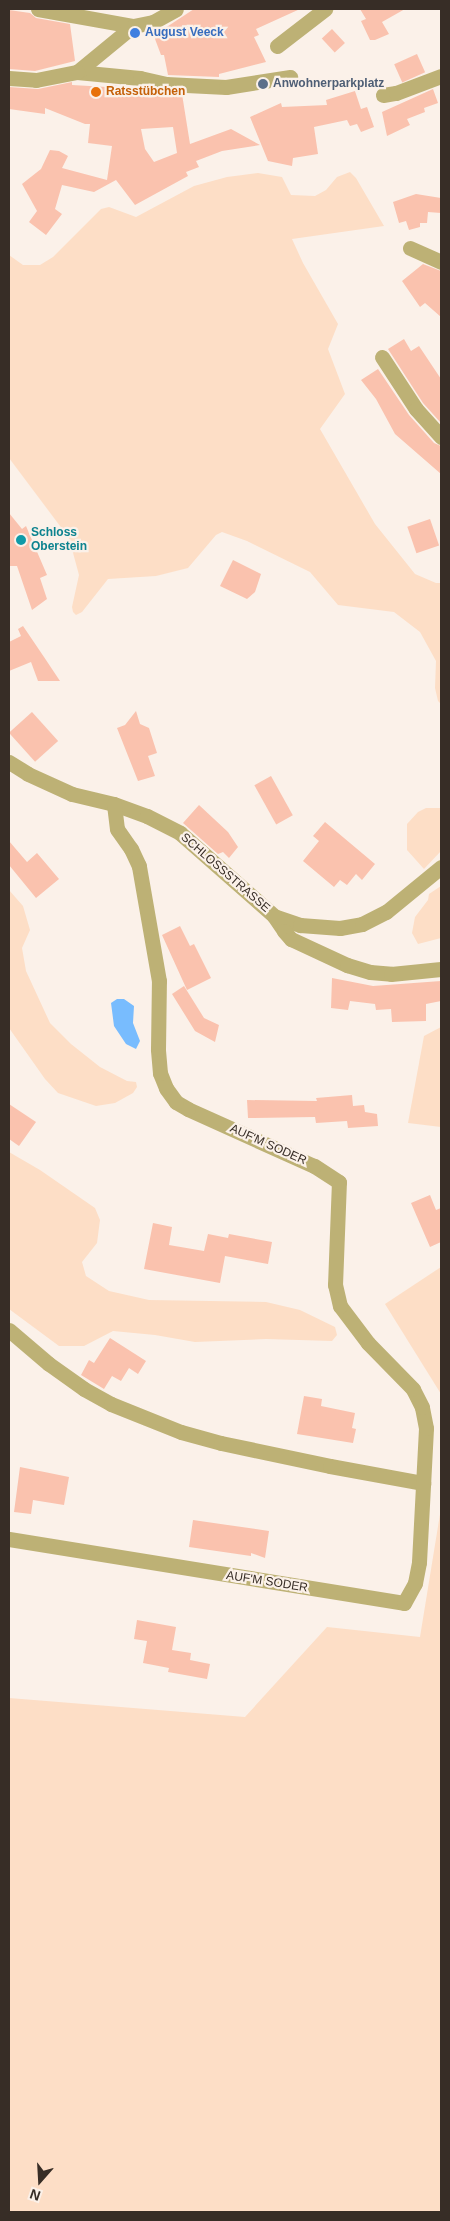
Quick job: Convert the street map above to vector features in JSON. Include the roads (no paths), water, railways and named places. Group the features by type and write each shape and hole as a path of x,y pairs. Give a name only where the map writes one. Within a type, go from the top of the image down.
{"street":[{"path":"38,9 133,26 153,22 176,9"},
{"path":"277,46 325,9"},
{"path":"77,72 133,26"},
{"path":"9,78 42,79 77,72 140,78 166,84 226,87 290,77"},
{"path":"383,95 396,93 441,76"},
{"path":"410,248 441,262"},
{"path":"382,357 416,409 441,437"},
{"name":"SCHLOSSSTRASSE","path":"9,762 28,774 72,794 114,804 147,816 180,833 274,916 300,925 316,928 340,928 362,924 386,912 441,867"},
{"name":"AUF'M SODER","path":"9,1539 404,1602 415,1583 420,1562 426,1428 422,1407 413,1388 350,1323 336,1294 339,1182 314,1166 188,1109 176,1102 166,1088 160,1073 158,1049 159,982 139,866 131,849 117,829 114,804"},
{"path":"274,916 291,939 347,965 370,972 391,974 441,969"},
{"path":"9,1330 49,1364 84,1389 110,1404 154,1422 221,1443 423,1483"}],"water":[{"path":"117,999 124,999 134,1006 133,1023 140,1041 136,1049 126,1044 114,1026 111,1003"}],"place":[{"name":"August Veeck","path":"135,33"},
{"name":"Anwohnerparkplatz","path":"263,84"},
{"name":"Ratsstübchen","path":"96,92"},
{"name":"Schloss Oberstein","path":"21,540"}]}
